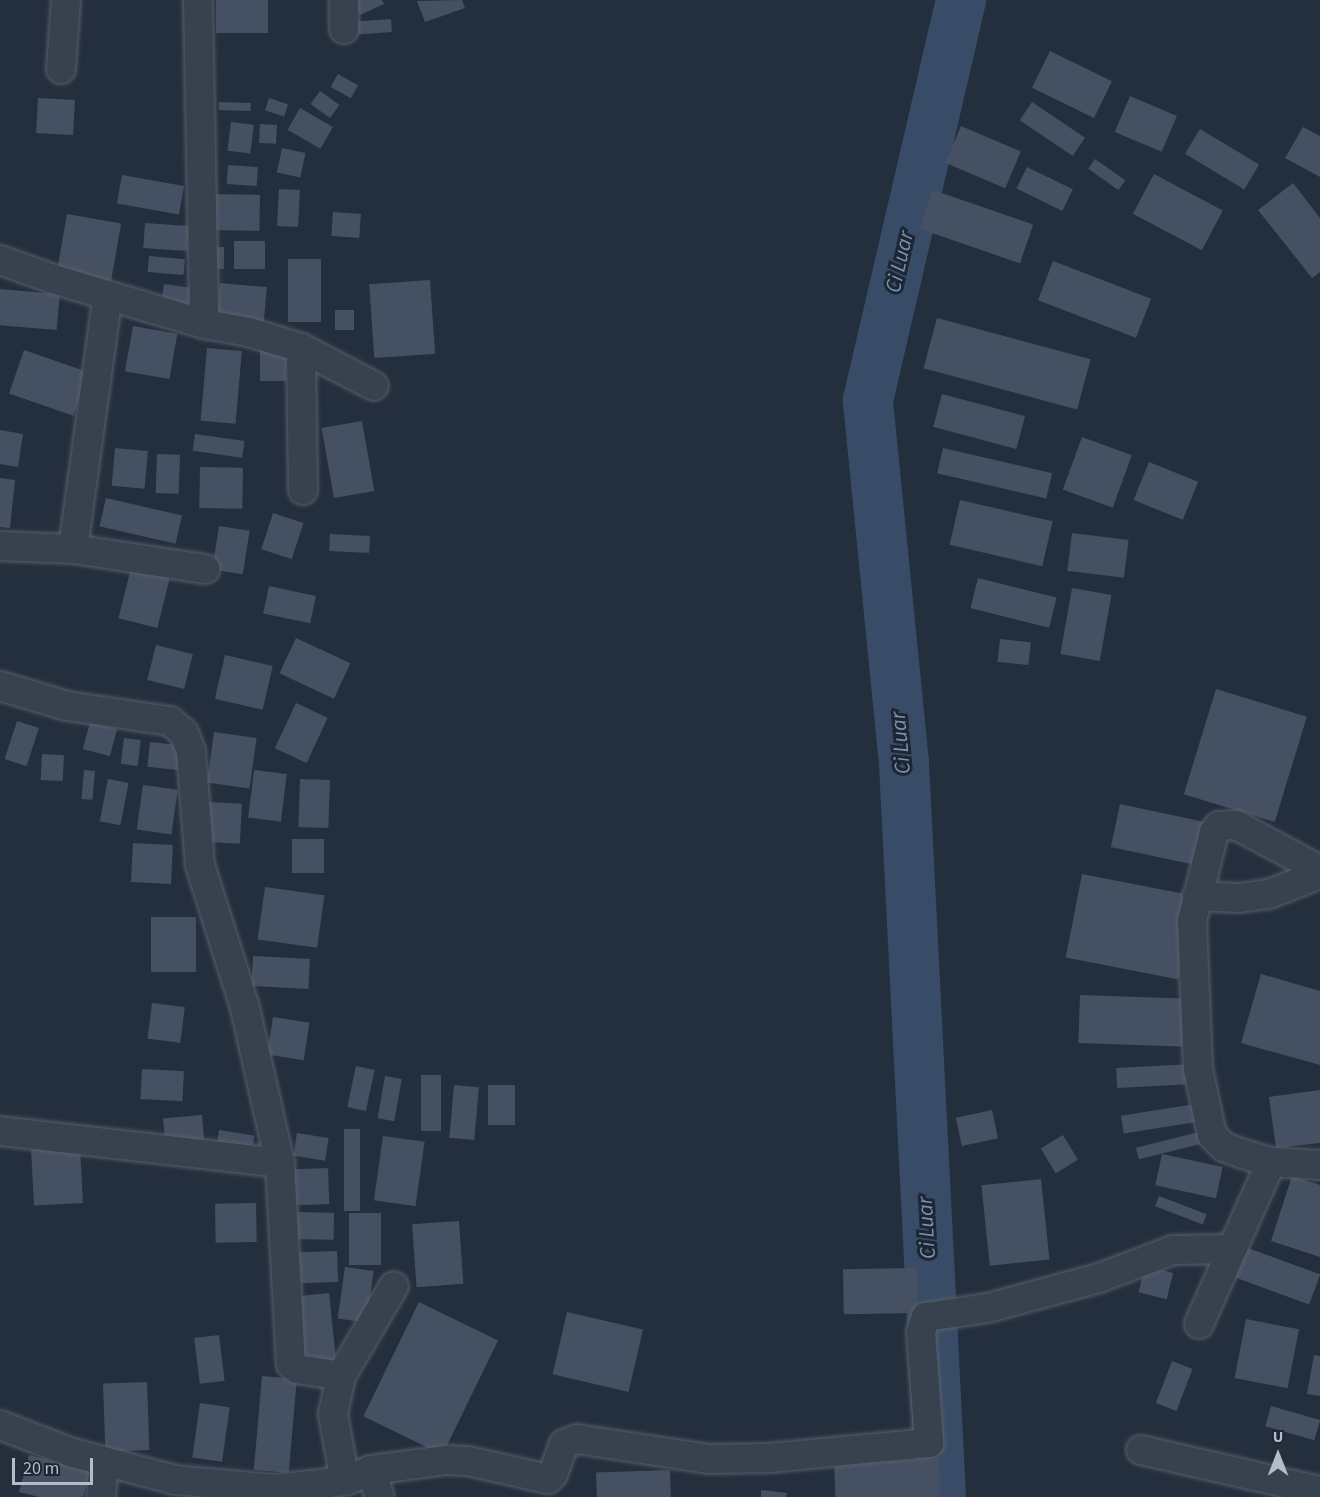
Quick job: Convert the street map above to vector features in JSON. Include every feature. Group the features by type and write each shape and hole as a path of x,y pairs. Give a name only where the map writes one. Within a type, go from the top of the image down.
{"street":[{"path":"61,69 66,0"},
{"path":"198,0 204,324"},
{"path":"344,0 344,29"},
{"path":"0,260 204,324 249,332 301,348 374,386"},
{"path":"73,549 108,295"},
{"path":"301,348 303,490"},
{"path":"0,546 73,549 206,569"},
{"path":"0,686 67,706 170,721 184,733 191,751 200,865 245,1008 280,1163 291,1364 297,1369 341,1376"},
{"path":"1320,872 1236,825 1226,823 1219,825 1214,832 1192,921 1198,1069 1207,1121 1212,1135 1224,1147 1271,1162 1320,1166"},
{"path":"1197,896 1239,898 1269,894 1320,872"},
{"path":"0,1131 280,1163"},
{"path":"1199,1324 1271,1162"},
{"path":"0,1425 104,1462 175,1480 275,1489 345,1481 371,1470 456,1460 548,1479 553,1474 564,1444 577,1439 709,1459 769,1458 929,1443 921,1332 926,1317 988,1308 1112,1272 1173,1250 1232,1249"},
{"path":"345,1481 333,1414 341,1376 394,1286"},
{"path":"1141,1450 1320,1491"},
{"path":"101,1497 104,1462"},
{"path":"371,1470 380,1497"}],"building":[{"path":"216,0 268,0 268,33 216,33"},
{"path":"353,0 382,0 384,4 360,15"},
{"path":"462,0 465,8 425,22 417,1"},
{"path":"391,19 392,32 352,35 351,22"},
{"path":"1050,51 1112,81 1094,118 1032,88"},
{"path":"338,74 358,85 351,98 331,87"},
{"path":"320,91 339,105 330,118 311,104"},
{"path":"1130,96 1177,116 1162,152 1115,132"},
{"path":"38,98 75,100 73,135 36,133"},
{"path":"269,98 288,104 284,117 265,110"},
{"path":"219,102 251,103 251,111 219,110"},
{"path":"1032,102 1085,138 1073,156 1020,120"},
{"path":"300,108 333,127 320,149 288,130"},
{"path":"231,122 254,125 250,154 227,151"},
{"path":"260,124 277,125 276,144 259,143"},
{"path":"961,126 1021,151 1005,188 945,163"},
{"path":"1303,127 1320,136 1320,177 1285,158"},
{"path":"1200,129 1259,165 1244,189 1185,154"},
{"path":"282,148 305,153 300,177 277,172"},
{"path":"1095,159 1125,180 1118,190 1088,169"},
{"path":"228,165 258,167 257,186 227,184"},
{"path":"1027,167 1073,189 1062,211 1016,189"},
{"path":"1154,174 1223,211 1202,250 1133,214"},
{"path":"122,175 184,186 179,214 117,204"},
{"path":"1293,183 1320,218 1320,272 1312,278 1258,210"},
{"path":"279,189 300,190 298,227 277,226"},
{"path":"933,190 1033,225 1020,263 920,229"},
{"path":"212,194 260,195 259,231 211,230"},
{"path":"333,212 361,214 359,238 331,236"},
{"path":"67,214 121,224 111,284 56,274"},
{"path":"145,223 189,226 187,251 143,248"},
{"path":"234,241 265,241 265,269 234,269"},
{"path":"204,247 224,247 224,269 204,269"},
{"path":"149,256 185,259 183,275 148,272"},
{"path":"288,259 321,259 321,322 288,322"},
{"path":"1053,261 1151,299 1136,338 1038,300"},
{"path":"430,280 435,354 374,358 369,284"},
{"path":"220,283 267,287 264,324 217,320"},
{"path":"164,284 191,288 188,309 161,305"},
{"path":"0,289 60,294 57,330 0,325"},
{"path":"335,310 354,310 354,330 335,330"},
{"path":"937,318 1091,359 1077,409 924,368"},
{"path":"133,326 177,334 169,379 125,371"},
{"path":"207,348 242,351 236,424 201,421"},
{"path":"260,349 286,349 286,381 260,381"},
{"path":"24,350 88,372 73,416 9,393"},
{"path":"942,394 1025,416 1016,449 933,427"},
{"path":"362,421 374,491 334,498 322,428"},
{"path":"0,430 23,434 18,467 0,464"},
{"path":"195,434 245,441 242,458 193,451"},
{"path":"1082,437 1132,455 1113,508 1063,490"},
{"path":"115,448 148,451 145,489 112,486"},
{"path":"943,448 1052,473 1046,499 937,473"},
{"path":"157,454 180,455 179,494 156,493"},
{"path":"1149,462 1198,482 1183,520 1134,500"},
{"path":"200,467 243,468 242,509 199,508"},
{"path":"0,478 15,480 10,528 0,527"},
{"path":"106,498 182,516 175,544 99,526"},
{"path":"960,500 1053,521 1042,566 950,545"},
{"path":"273,513 303,523 292,559 261,549"},
{"path":"219,526 250,531 243,574 212,569"},
{"path":"1072,533 1129,540 1124,578 1067,571"},
{"path":"330,534 370,536 369,553 329,551"},
{"path":"132,564 171,574 157,628 118,618"},
{"path":"978,578 1057,598 1049,628 971,608"},
{"path":"269,586 316,596 310,623 263,613"},
{"path":"1072,588 1111,595 1100,661 1060,654"},
{"path":"296,638 350,663 334,699 280,673"},
{"path":"1000,639 1031,642 1028,665 998,662"},
{"path":"156,645 193,654 184,689 147,680"},
{"path":"225,655 273,666 263,710 215,699"},
{"path":"1216,689 1307,717 1275,822 1184,794"},
{"path":"296,703 328,718 307,763 275,748"},
{"path":"17,721 39,728 27,766 5,759"},
{"path":"90,722 117,729 110,756 83,749"},
{"path":"214,732 257,738 249,788 207,783"},
{"path":"124,738 141,740 138,766 121,764"},
{"path":"150,742 181,745 178,770 147,767"},
{"path":"42,754 64,755 63,781 41,780"},
{"path":"84,770 95,771 92,800 81,799"},
{"path":"254,770 287,774 281,822 248,818"},
{"path":"108,779 129,783 120,825 100,821"},
{"path":"300,779 330,780 328,828 298,827"},
{"path":"143,785 178,790 171,834 137,830"},
{"path":"208,802 242,804 240,844 206,842"},
{"path":"1120,804 1213,824 1204,867 1111,847"},
{"path":"292,839 324,839 324,873 292,873"},
{"path":"133,843 173,845 171,884 131,882"},
{"path":"1082,874 1194,896 1178,979 1066,957"},
{"path":"265,887 324,895 317,948 258,939"},
{"path":"151,917 196,917 196,972 151,972"},
{"path":"253,956 310,959 308,989 251,986"},
{"path":"1261,974 1320,991 1320,1065 1241,1043"},
{"path":"1080,995 1190,999 1188,1047 1078,1043"},
{"path":"152,1003 185,1007 180,1043 148,1039"},
{"path":"273,1017 310,1023 304,1060 267,1055"},
{"path":"1192,1064 1193,1084 1117,1088 1116,1068"},
{"path":"356,1066 375,1070 366,1111 347,1107"},
{"path":"142,1069 184,1071 182,1101 140,1099"},
{"path":"421,1075 441,1075 441,1131 421,1131"},
{"path":"385,1076 402,1079 394,1121 378,1118"},
{"path":"454,1085 479,1087 474,1140 449,1138"},
{"path":"488,1085 515,1085 515,1125 488,1125"},
{"path":"1320,1090 1320,1143 1276,1148 1269,1097"},
{"path":"1201,1103 1204,1121 1124,1133 1121,1116"},
{"path":"992,1110 998,1138 962,1146 956,1118"},
{"path":"202,1115 204,1140 165,1143 163,1118"},
{"path":"344,1129 360,1129 360,1211 344,1211"},
{"path":"219,1130 255,1136 251,1156 216,1151"},
{"path":"1199,1132 1202,1144 1139,1159 1136,1148"},
{"path":"297,1133 329,1138 325,1161 293,1156"},
{"path":"1063,1135 1078,1160 1056,1173 1041,1148"},
{"path":"383,1136 425,1142 416,1206 374,1200"},
{"path":"80,1147 83,1203 34,1205 31,1150"},
{"path":"1162,1154 1223,1167 1216,1198 1155,1185"},
{"path":"328,1168 329,1204 295,1205 294,1169"},
{"path":"1292,1176 1320,1185 1320,1257 1271,1241"},
{"path":"1041,1179 1049,1260 990,1266 981,1185"},
{"path":"1159,1196 1207,1214 1203,1225 1155,1206"},
{"path":"256,1203 257,1242 216,1243 215,1204"},
{"path":"290,1212 334,1213 334,1240 290,1239"},
{"path":"349,1213 381,1213 381,1265 349,1265"},
{"path":"459,1221 463,1284 417,1287 412,1224"},
{"path":"1245,1247 1320,1274 1309,1304 1234,1277"},
{"path":"337,1251 338,1282 293,1284 292,1253"},
{"path":"1145,1266 1173,1273 1167,1299 1138,1292"},
{"path":"345,1267 374,1271 366,1323 338,1318"},
{"path":"917,1268 918,1313 844,1314 843,1269"},
{"path":"329,1293 336,1363 304,1366 297,1296"},
{"path":"419,1302 498,1341 442,1455 363,1416"},
{"path":"567,1312 643,1330 629,1392 553,1374"},
{"path":"1246,1319 1299,1329 1288,1388 1235,1378"},
{"path":"219,1335 225,1381 200,1384 194,1338"},
{"path":"1314,1355 1320,1356 1320,1396 1307,1394"},
{"path":"1172,1361 1193,1369 1176,1411 1156,1403"},
{"path":"262,1376 297,1379 289,1473 254,1470"},
{"path":"147,1382 149,1450 105,1451 103,1384"},
{"path":"200,1403 230,1407 222,1462 192,1457"},
{"path":"1271,1406 1320,1420 1314,1440 1265,1426"},
{"path":"29,1455 90,1471 83,1497 39,1497 19,1492"},
{"path":"939,1459 940,1497 835,1497 834,1463"},
{"path":"670,1470 671,1497 597,1497 596,1473"},
{"path":"761,1490 787,1493 786,1497 761,1497"}],"waterway":[{"name":"Ci Luar","path":"941,1497 904,763 868,400 961,0"}]}
